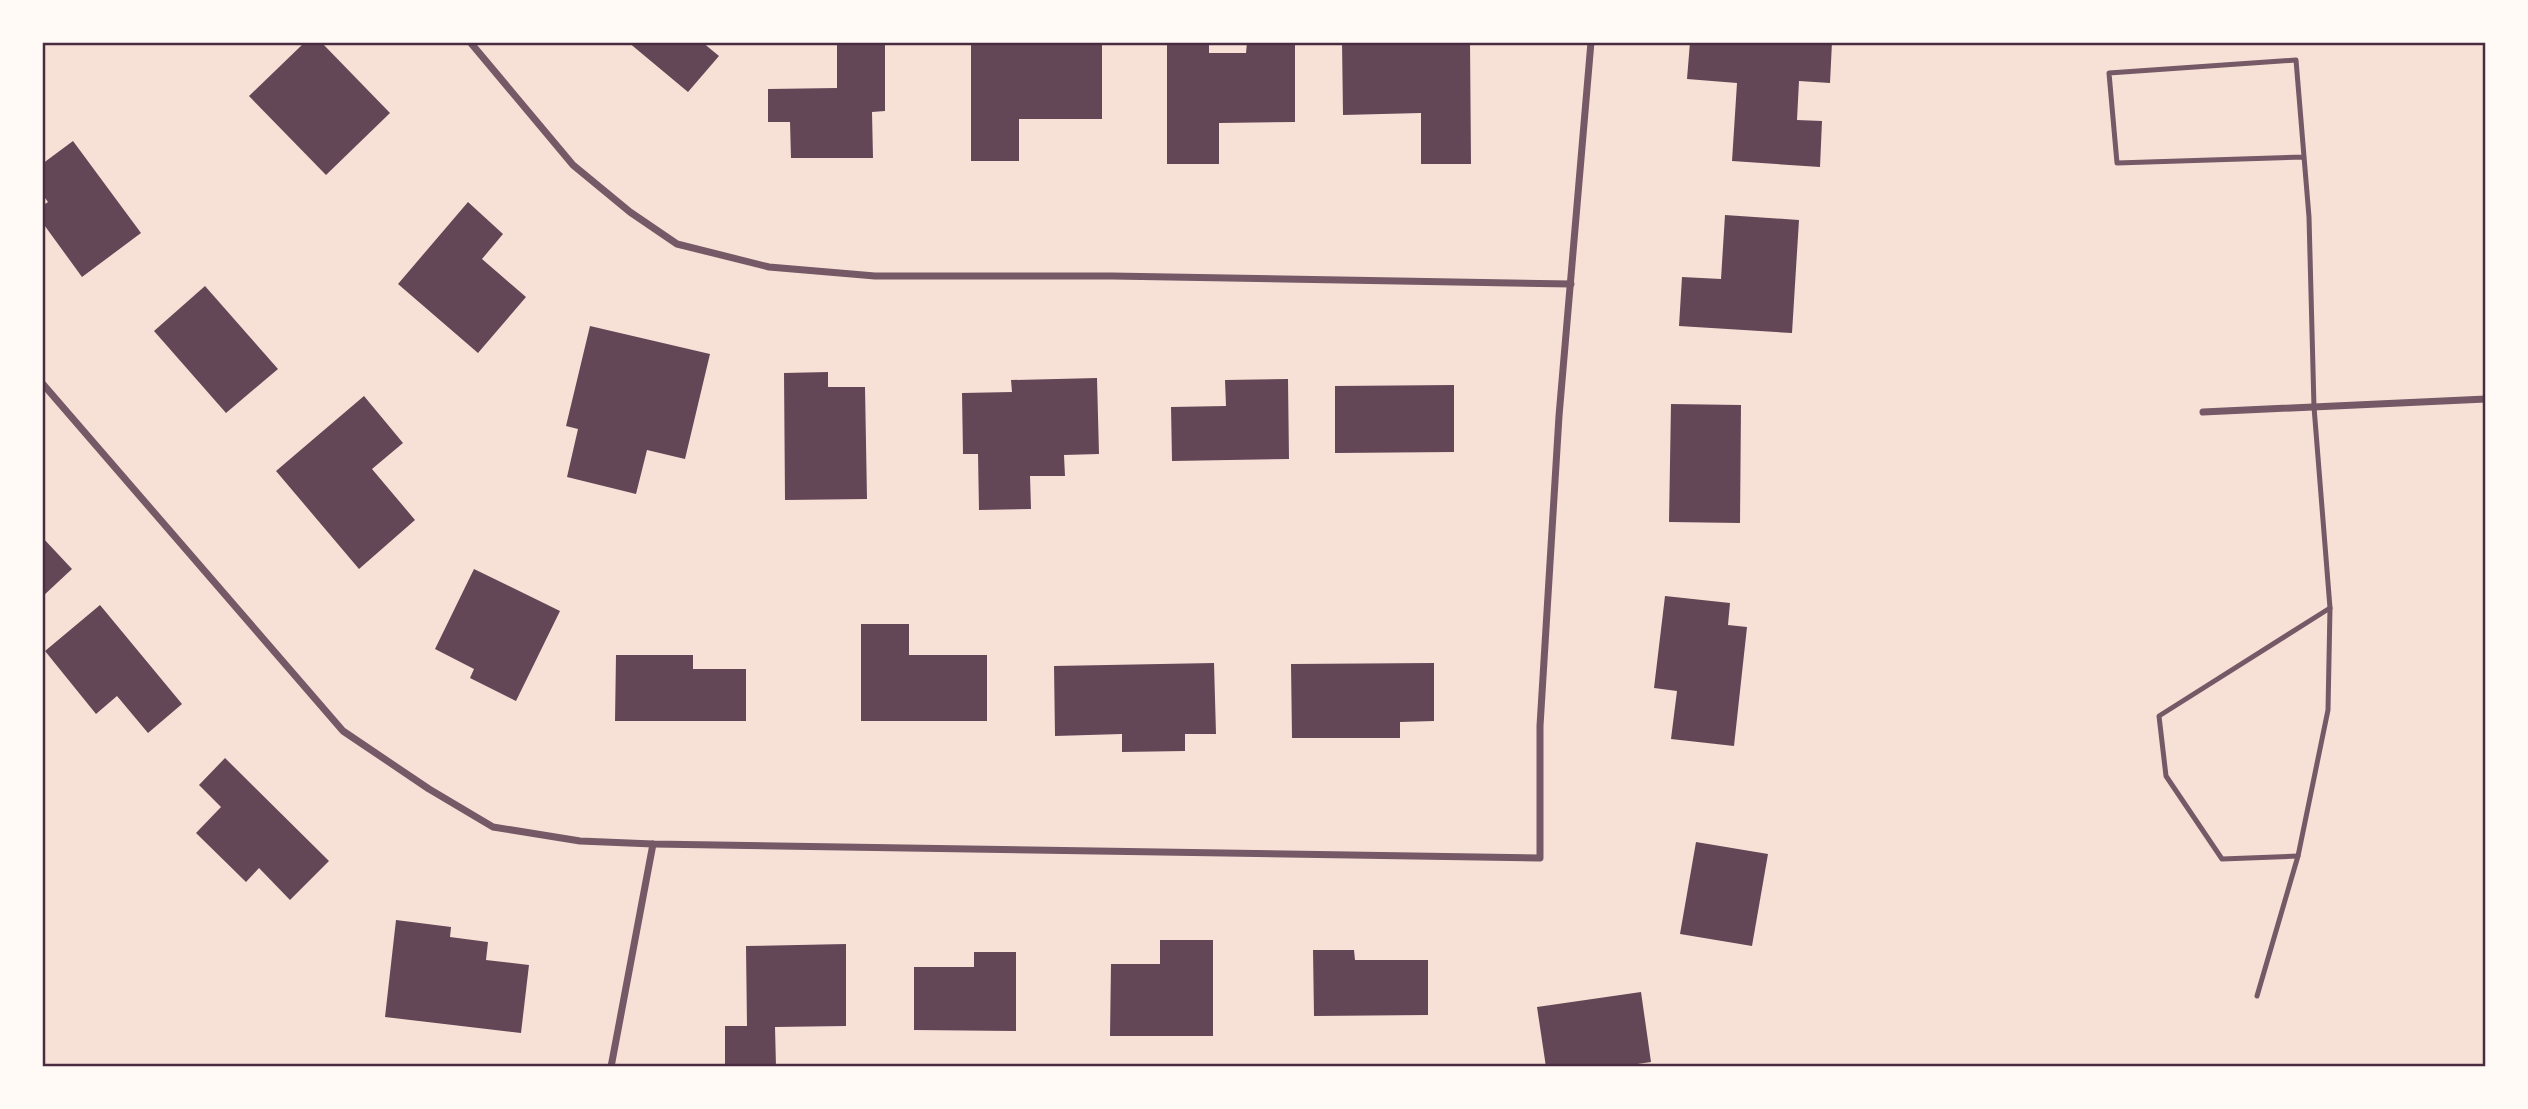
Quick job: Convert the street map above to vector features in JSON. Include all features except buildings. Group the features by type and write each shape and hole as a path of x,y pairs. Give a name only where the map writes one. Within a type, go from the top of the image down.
{"street":[{"path":"470,42 573,165 630,212 677,244 769,267 875,275 1571,284"},
{"path":"42,383 343,731 429,789 493,827 580,841 653,844 1540,858 1540,726 1559,416 1591,42"},
{"path":"2203,412 2486,399"},
{"path":"611,1067 653,844"}],"lane":[{"path":"2257,996 2298,856 2328,710 2330,608 2314,407 2309,217 2296,60 2109,72 2117,163 2304,157"},
{"path":"2298,856 2222,859 2166,776 2159,716 2330,608"}]}
